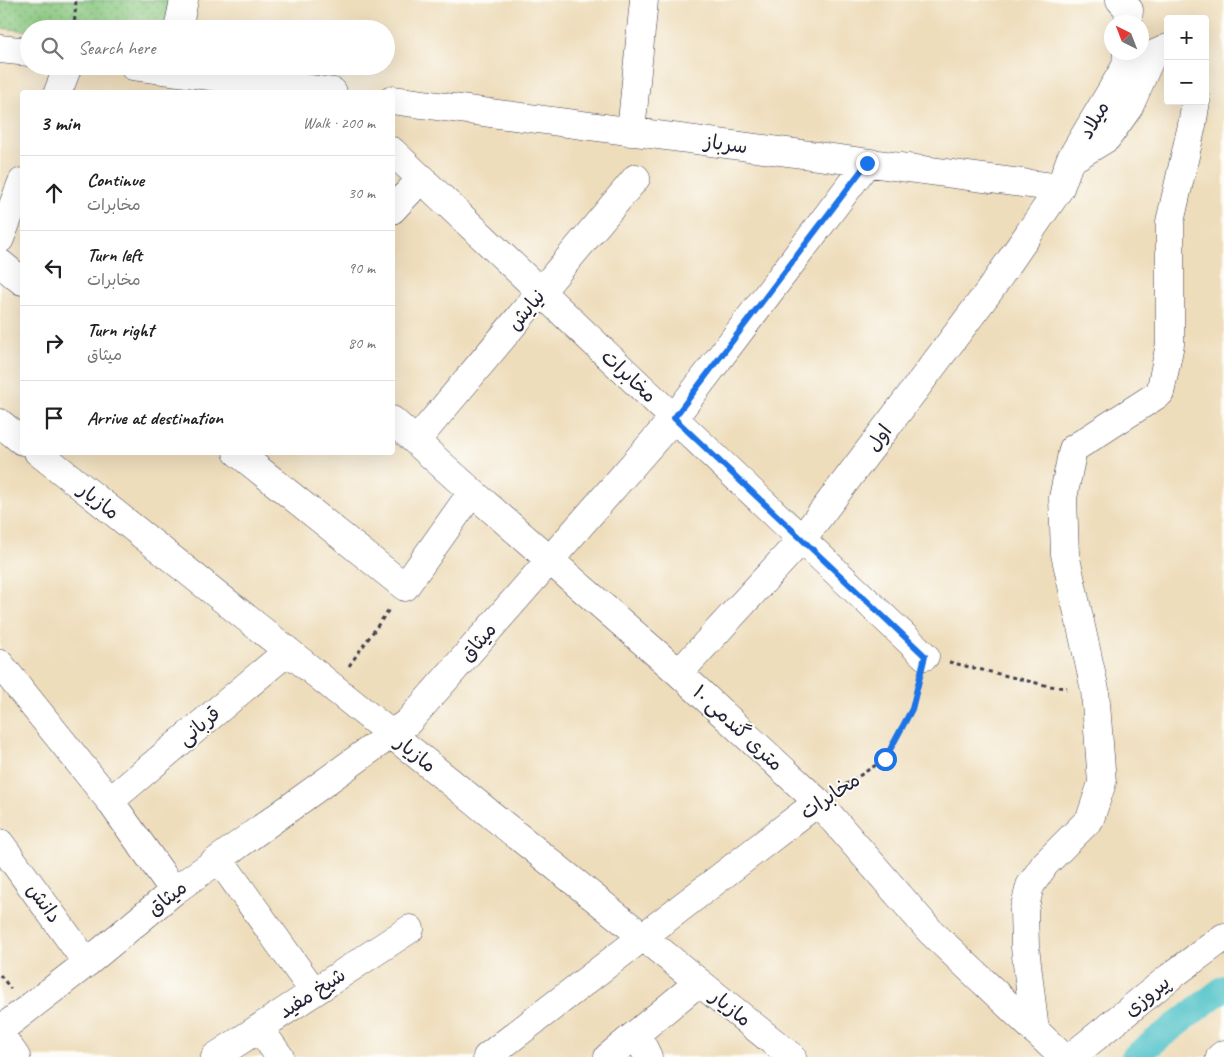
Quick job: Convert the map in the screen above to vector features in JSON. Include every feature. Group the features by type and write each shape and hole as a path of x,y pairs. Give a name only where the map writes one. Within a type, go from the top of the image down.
{"street":[{"path":"180,20 184,0"},
{"path":"631,132 644,0"},
{"path":"1120,0 1129,10 1129,15"},
{"path":"0,49 20,51"},
{"path":"1070,160 1107,138 1129,107 1152,55 1164,50"},
{"name":"میلاد","path":"1060,188 1070,160 1126,66 1126,60"},
{"path":"59,90 65,75"},
{"path":"212,75 318,90"},
{"name":"سرباز","path":"395,100 1060,188"},
{"path":"1035,1030 1025,947 1024,910 1030,886 1045,864 1090,819 1102,784 1095,690 1065,554 1063,498 1073,449 1160,393 1170,344 1170,222 1195,105"},
{"name":"مخابرات","path":"395,154 925,656"},
{"name":"میثاق","path":"0,1030 87,963 174,891 408,722 674,418 867,163"},
{"path":"395,207 422,178"},
{"name":"نیایش","path":"416,441 636,178"},
{"path":"0,239 20,187"},
{"name":"اول","path":"679,673 802,539 990,290 1060,188"},
{"path":"0,264 20,280"},
{"path":"0,423 20,438"},
{"name":"۱۰ متری گندمی","path":"395,423 679,673 818,802 930,931 1063,1057"},
{"name":"مازیار","path":"42,455 792,1057"},
{"path":"240,455 405,587 472,492"},
{"name":"قربانی","path":"110,801 288,651"},
{"path":"0,664 110,801 174,891"},
{"name":"مخابرات","path":"487,1057 818,802"},
{"name":"دانش","path":"0,844 87,963"},
{"path":"219,859 314,992"},
{"name":"شیخ مفید","path":"215,1057 410,929"},
{"name":"پیروزی","path":"1071,1057 1170,977 1224,937"},
{"path":"608,1057 642,1046 699,982"},
{"path":"259,1028 280,1057"},
{"path":"0,1034 16,1057"},
{"path":"1220,1057 1224,1054"}],"path":[{"path":"75,20 76,0"},
{"path":"333,687 405,587"},
{"path":"925,656 1049,686 1095,690"},
{"name":"مخابرات","path":"818,802 885,759 912,709 925,656"}],"green space":[{"path":"0,0 170,0 166,20 20,20 20,30 0,28"}],"waterway":[{"path":"1134,1057 1224,988"}],"route":[{"path":"867,163 674,418 925,656 912,709 885,759"}]}
